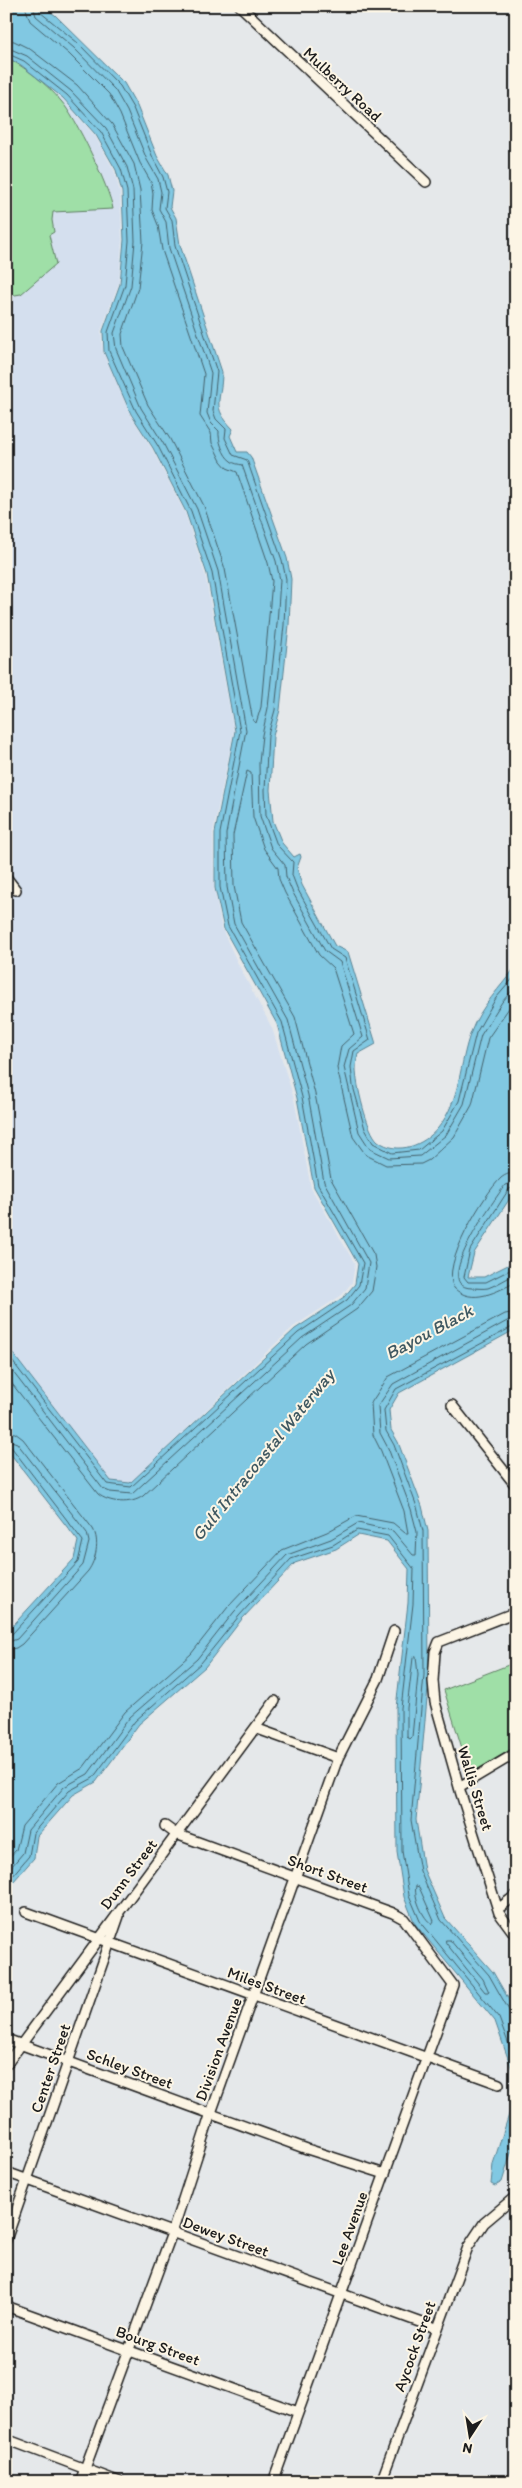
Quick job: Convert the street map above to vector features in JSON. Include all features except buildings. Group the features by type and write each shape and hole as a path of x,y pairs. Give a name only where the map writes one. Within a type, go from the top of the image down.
{"street":[{"name":"Mulberry Road","path":"240,6 426,182"},
{"path":"6,877 16,890"},
{"path":"452,1405 516,1486"},
{"name":"Wallis Street","path":"516,1612 439,1642 435,1648 433,1672 436,1702 459,1787 498,1909 516,1936"},
{"name":"Division Avenue","path":"80,2482 172,2233 211,2113 297,1878 338,1758 378,1679 394,1630"},
{"name":"Dunn Street","path":"6,2065 275,1701"},
{"path":"255,1728 338,1758"},
{"path":"459,1787 516,1753"},
{"name":"Short Street","path":"165,1826 176,1834 393,1913 404,1919 453,1985"},
{"path":"498,1909 516,1895"},
{"name":"Center Street","path":"6,2240 67,2061 123,1906"},
{"name":"Miles Street","path":"26,1912 499,2084"},
{"name":"Lee Avenue","path":"273,2482 453,1985"},
{"name":"Schley Street","path":"6,2039 385,2174"},
{"name":"Dewey Street","path":"6,2172 436,2328"},
{"name":"Aycock Street","path":"381,2482 436,2328 468,2247 484,2224 516,2196"},
{"name":"Bourg Street","path":"6,2306 298,2412"},
{"path":"6,2440 120,2482"}],"shaded area":[{"path":"6,59 63,99 95,136 114,170 120,192 122,240 119,283 101,331 103,352 130,414 152,449 185,513 205,574 234,731 213,833 214,888 222,929 239,966 272,1028 294,1099 311,1188 355,1264 352,1282 342,1295 293,1327 130,1483 111,1481 6,1345"}],"green space":[{"path":"6,57 43,83 67,109 83,136 99,170 113,209 53,212 54,232 49,235 56,264 21,294 15,295 6,293"},
{"path":"516,1662 516,1747 470,1774 444,1690"}],"water":[{"path":"6,6 40,6 55,15 124,83 137,106 157,156 168,175 172,191 170,207 176,218 180,245 222,372 219,408 233,429 230,436 237,452 247,452 251,457 287,558 291,579 289,625 280,710 273,736 270,790 273,821 282,843 294,857 300,854 301,857 297,868 302,885 335,946 348,952 376,1044 358,1054 356,1076 366,1118 378,1141 394,1148 402,1148 418,1144 438,1128 451,1106 467,1044 475,1023 485,1006 516,966 516,1189 474,1253 468,1277 484,1277 516,1261 516,1329 399,1393 389,1410 391,1430 398,1442 422,1506 428,1531 429,1676 416,1820 424,1870 445,1918 493,1972 516,2012 516,2137 502,2182 495,2186 491,2184 493,2164 515,2096 512,2070 495,2021 415,1924 404,1897 397,1852 396,1708 408,1603 409,1569 387,1541 358,1535 336,1549 295,1563 242,1619 205,1667 139,1724 96,1782 73,1795 37,1836 34,1858 6,1890 6,1633 74,1559 78,1541 6,1448 6,1345 111,1481 130,1483 295,1329 344,1297 355,1284 358,1264 314,1187 297,1098 277,1024 224,929 215,888 215,833 235,731 207,574 186,512 153,448 131,414 104,352 103,331 120,284 124,240 122,192 116,170 96,135 63,98 21,65 6,57"}],"water label":[{"name":"Bayou Black","path":"429,1332"},
{"name":"Gulf Intracoastal Waterway","path":"263,1455"}]}
